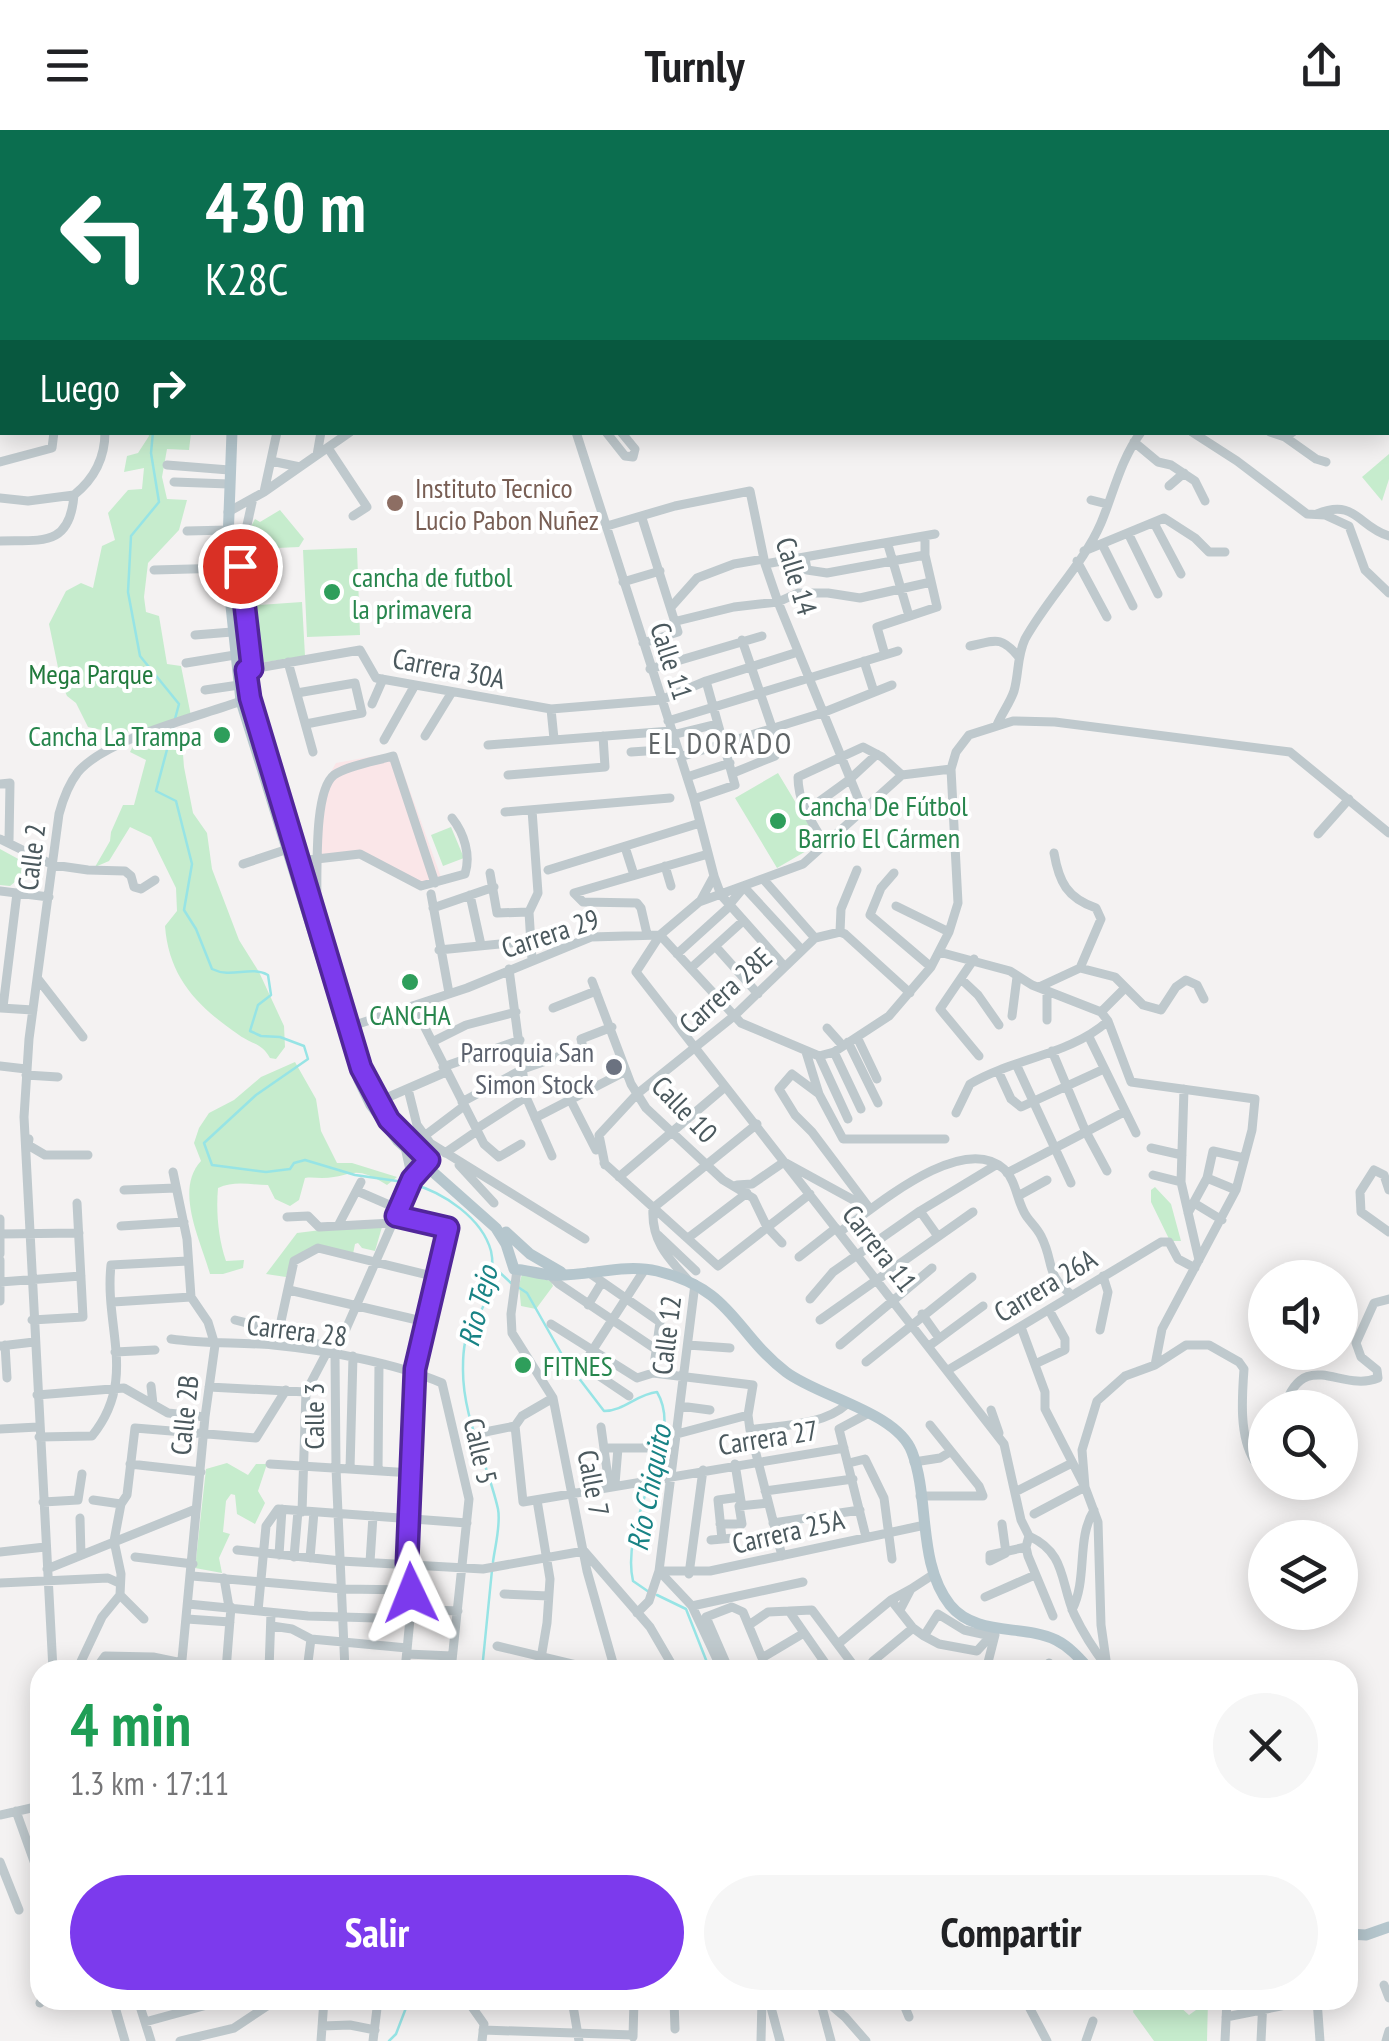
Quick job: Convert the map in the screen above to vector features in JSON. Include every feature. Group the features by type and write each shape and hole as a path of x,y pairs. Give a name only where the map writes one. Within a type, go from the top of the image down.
{"main road":[{"path":"235,435 229,484 234,509 228,530 227,568 242,701 363,1092 404,1147 506,1232 519,1254 515,1272 550,1275 645,1269 694,1279 732,1311 785,1371 899,1432 914,1462 934,1574 958,1613 995,1632 1050,1638 1081,1660"},
{"path":"235,435 237,581 257,724 292,854 361,1068 389,1120 427,1163 519,1254 565,1273"},
{"path":"1358,1934 1389,1927"}],"street":[{"path":"0,462 52,448 54,435"},
{"path":"0,498 28,501 74,494 88,484 107,435"},
{"path":"264,492 273,435"},
{"path":"318,454 321,435"},
{"path":"234,509 346,435"},
{"name":"Calle 11","path":"577,435 694,799 720,895"},
{"path":"608,435 625,456 632,457 634,449 622,435"},
{"path":"1197,435 1237,460 1298,509 1338,519 1349,526 1365,570 1389,593"},
{"path":"1289,435 1316,459 1326,462"},
{"path":"997,725 1013,694 1018,656 1052,595 1101,522 1118,472 1138,437 1158,462 1194,481 1206,501"},
{"path":"328,448 367,507 354,516"},
{"path":"270,461 300,466"},
{"path":"167,465 230,470"},
{"path":"1169,486 1184,473"},
{"path":"174,482 229,484"},
{"name":"Calle 14","path":"607,526 750,490 778,602 864,810"},
{"path":"0,541 54,538 70,520 74,494"},
{"path":"248,669 240,543 249,526 253,498"},
{"path":"1092,500 1107,504"},
{"path":"234,509 250,513"},
{"path":"1315,515 1344,509 1389,536"},
{"path":"642,518 678,626"},
{"path":"1084,552 1164,518 1210,552 1225,552"},
{"path":"1154,523 1181,574"},
{"path":"187,531 228,530"},
{"path":"1128,535 1158,594"},
{"path":"672,606 697,578 734,564 805,558 930,536 925,555 938,607 877,628 885,655"},
{"path":"888,545 909,616"},
{"path":"1103,546 1134,606"},
{"path":"805,558 807,570 827,573 925,555"},
{"path":"1077,561 1106,617"},
{"path":"154,570 227,568"},
{"path":"623,582 660,570"},
{"path":"827,573 828,592"},
{"path":"643,643 734,607 778,602 798,592 860,598 932,582"},
{"path":"196,635 232,632"},
{"path":"650,669 762,636"},
{"path":"686,776 775,756 778,746 742,640"},
{"path":"970,646 1000,640 1018,656"},
{"name":"Carrera 30A","path":"248,669 360,650 376,678 551,710 660,700 798,652"},
{"path":"670,729 713,709 898,651"},
{"path":"186,663 235,655"},
{"path":"864,661 874,692"},
{"path":"288,662 314,752"},
{"path":"372,704 383,679"},
{"path":"694,799 735,785 706,681"},
{"path":"297,692 355,683 362,713 306,724"},
{"path":"205,690 239,684"},
{"path":"384,740 415,685"},
{"path":"631,752 678,753 724,744 822,713 892,685"},
{"path":"425,736 452,692"},
{"name":"Calle 2","path":"52,1660 32,1320 26,1072 59,814 77,774 96,757 242,701"},
{"path":"551,710 554,739"},
{"path":"951,768 902,775 804,864 700,902 660,934 741,1023 819,1056 846,1044 889,1016 939,952 958,903 951,768 956,752 969,735 1013,721 1055,722 1290,752 1389,833"},
{"path":"965,722 969,735"},
{"path":"488,745 717,724"},
{"path":"508,775 605,766 604,736"},
{"path":"826,846 805,812 798,778 863,748 902,775"},
{"path":"805,812 849,780 876,754"},
{"path":"316,919 317,859 327,783 336,774 393,756 433,888 439,950 449,994"},
{"path":"5,783 5,840 26,854 54,864 125,872 134,887 141,888 156,880"},
{"path":"505,812 670,798"},
{"path":"1318,834 1349,799"},
{"path":"532,810 538,893 529,912 532,960"},
{"path":"243,864 292,854 317,859 360,854 421,886 433,888 464,874 468,865 468,852 452,818"},
{"path":"548,870 700,822"},
{"path":"625,847 634,875"},
{"path":"1043,989 1080,968 1101,914 1077,901 1062,884 1054,853"},
{"path":"647,934 637,903 582,902 574,893 708,854"},
{"path":"666,866 671,886"},
{"path":"856,870 840,909 840,932 910,992"},
{"path":"490,873 498,913 529,912"},
{"path":"894,873 881,888 870,915 931,967"},
{"path":"700,902 714,876"},
{"path":"764,880 815,938 840,932"},
{"path":"433,908 494,887"},
{"path":"677,954 730,906 744,887"},
{"path":"744,887 802,950"},
{"path":"0,890 49,897"},
{"path":"17,893 2,1008 33,1010"},
{"path":"470,895 480,946"},
{"path":"720,895 785,967"},
{"path":"896,906 949,932"},
{"path":"691,968 744,921"},
{"name":"Carrera 29","path":"349,1027 449,994 591,936 660,934"},
{"name":"Carrera 11","path":"660,934 636,972 1004,1444 1021,1520 1029,1536 1026,1548"},
{"name":"Carrera 28E","path":"605,1165 599,1135 637,1094 734,1016 815,938"},
{"path":"439,950 530,941"},
{"path":"716,947 758,994"},
{"path":"939,952 1010,971 1101,1014 1131,1082 1254,1099 1252,1130 1236,1190 1162,1329 1155,1365"},
{"path":"974,959 940,1009 979,1056"},
{"path":"1080,968 1114,977 1150,1009 1161,1010 1176,987 1186,980 1197,984 1204,999"},
{"path":"510,969 526,1097 552,1156"},
{"path":"1012,1016 1017,976"},
{"path":"38,979 83,1037"},
{"name":"Calle 10","path":"592,980 637,1094 672,1134 723,1180 748,1193"},
{"path":"961,980 978,995 998,1025"},
{"path":"1125,988 1101,1014 1093,1033 1104,1068 1136,1134"},
{"path":"1043,989 1047,1020"},
{"path":"552,1008 596,992"},
{"path":"414,1006 484,1144 499,1157 522,1144"},
{"path":"432,1042 466,1026 516,1012"},
{"path":"956,1113 970,1084 1093,1033 1101,1014"},
{"path":"423,1137 463,1104 523,1069 583,1048 582,1039 612,1028"},
{"path":"826,1028 846,1044 871,1079 878,1103"},
{"path":"377,1102 444,1069 520,1040"},
{"path":"846,1044 850,1086 861,1109"},
{"path":"1052,1051 1107,1171"},
{"path":"806,1052 819,1094 843,1139 945,1139"},
{"path":"819,1056 848,1119"},
{"path":"1016,1064 1070,1183"},
{"path":"0,1066 58,1077"},
{"path":"998,1073 1011,1099 1021,1108 1104,1068"},
{"path":"535,1118 626,1071"},
{"path":"819,1094 792,1074 779,1089 870,1210"},
{"path":"835,1093 871,1079"},
{"path":"619,1177 725,1087"},
{"path":"408,1088 423,1137 585,1239"},
{"path":"1184,1089 1181,1182 1191,1208 1197,1264"},
{"path":"445,1153 526,1097"},
{"path":"570,1099 605,1165 718,1266 810,1194"},
{"path":"1007,1173 1124,1112"},
{"path":"26,1116 28,1145 45,1155 88,1156"},
{"path":"653,1208 756,1124"},
{"path":"404,1147 412,1180"},
{"path":"1151,1148 1182,1155"},
{"path":"1191,1208 1206,1178 1213,1151 1244,1158"},
{"path":"798,1256 906,1184 974,1158 996,1164 1007,1173 1026,1216 1044,1241 1056,1283 1072,1295"},
{"path":"458,1162 494,1203"},
{"path":"734,1185 752,1184 784,1162 870,1210"},
{"name":"Calle 3","path":"345,1660 333,1351 358,1307 412,1180 427,1163"},
{"path":"810,1299 833,1272 996,1164"},
{"path":"1389,1190 1378,1170 1371,1172 1360,1192 1362,1212 1389,1232"},
{"name":"Calle 2B","path":"173,1172 184,1222 191,1298 208,1322 215,1345 182,1660"},
{"path":"1152,1175 1181,1182"},
{"path":"1206,1178 1236,1190"},
{"path":"1018,1196 1047,1180"},
{"path":"339,1224 359,1187 387,1204"},
{"path":"124,1190 176,1188"},
{"path":"688,1238 748,1193 767,1227 782,1243"},
{"path":"32,1320 82,1318 77,1203"},
{"path":"653,1208 655,1233 662,1252 694,1279"},
{"path":"1191,1208 1222,1220"},
{"path":"920,1211 937,1235"},
{"path":"820,1320 973,1212"},
{"path":"287,1217 308,1216 318,1227 394,1219 448,1228 418,1373 407,1660"},
{"path":"0,1220 0,1301"},
{"path":"121,1226 184,1222"},
{"path":"0,1234 79,1233"},
{"name":"Carrera 26A","path":"948,1370 1166,1241 1178,1260 1197,1264"},
{"path":"279,1333 294,1261 316,1248 436,1277"},
{"path":"0,1429 92,1436 117,1388 110,1268 114,1264 188,1262"},
{"path":"840,1345 932,1268"},
{"path":"629,1396 583,1365 645,1269"},
{"name":"Calle 7","path":"515,1272 512,1333 553,1398 584,1551 612,1660"},
{"path":"588,1272 660,1322 653,1373"},
{"path":"550,1275 656,1350"},
{"path":"1,1282 81,1276"},
{"path":"1100,1330 1108,1292 1104,1276"},
{"path":"866,1362 972,1277"},
{"name":"Calle 12","path":"637,1613 649,1601 659,1571 694,1279"},
{"path":"588,1304 602,1282"},
{"path":"289,1290 426,1322"},
{"path":"1290,1390 1308,1376 1322,1374 1362,1381 1378,1378 1377,1370 1360,1357 1356,1344 1374,1303 1389,1297"},
{"path":"112,1302 191,1298"},
{"path":"929,1346 982,1306"},
{"path":"1036,1364 1065,1350 1065,1340 1048,1310"},
{"path":"922,1314 939,1338"},
{"name":"Carrera 28","path":"234,1320 418,1373"},
{"path":"551,1324 637,1378 653,1373 753,1385 750,1430 782,1556"},
{"path":"1021,1327 1045,1392 1045,1409 1085,1486 1098,1522 1106,1660"},
{"name":"Carrera 28","path":"171,1339 333,1351"},
{"path":"7,1378 2,1346 34,1342"},
{"path":"688,1345 730,1348"},
{"path":"1085,1486 1084,1441 1097,1401 1126,1376 1155,1365 1186,1346 1209,1345 1239,1362 1244,1370 1241,1391 1248,1439"},
{"path":"115,1352 155,1350"},
{"path":"294,1557 306,1392 333,1351"},
{"path":"350,1469 353,1356"},
{"path":"378,1471 379,1363"},
{"name":"Calle 5","path":"418,1373 444,1385 467,1487 467,1523 452,1660"},
{"path":"151,1386 153,1404"},
{"path":"208,1387 306,1392"},
{"path":"38,1395 117,1388 168,1412 205,1418"},
{"path":"144,1619 120,1595 121,1574 114,1541 121,1504 127,1495 135,1428 256,1438 286,1390"},
{"path":"484,1432 515,1426 522,1416 553,1398"},
{"path":"750,1430 816,1419 834,1414 846,1404"},
{"path":"680,1406 710,1410"},
{"path":"990,1410 1004,1444"},
{"path":"866,1536 839,1430 867,1414"},
{"path":"676,1434 748,1415"},
{"path":"920,1496 982,1496 979,1486 930,1425"},
{"name":"Carrera 27","path":"515,1426 523,1502 844,1448"},
{"path":"601,1427 612,1485"},
{"path":"604,1448 652,1448"},
{"path":"612,1485 618,1448"},
{"path":"914,1462 940,1458 950,1452"},
{"path":"1017,1492 1082,1458"},
{"path":"849,1463 865,1459 884,1498 892,1559"},
{"path":"130,1464 201,1472"},
{"path":"270,1464 412,1473"},
{"path":"720,1524 742,1524 735,1464"},
{"path":"689,1574 702,1470"},
{"path":"43,1502 78,1500 82,1474"},
{"path":"765,1491 853,1479"},
{"path":"1034,1514 1085,1486"},
{"path":"93,1500 121,1504"},
{"path":"536,1500 547,1558 548,1596 540,1660"},
{"path":"734,1538 717,1540 718,1500 768,1503"},
{"path":"47,1575 80,1555 196,1509"},
{"path":"280,1509 467,1523"},
{"path":"258,1611 266,1526 280,1509"},
{"path":"279,1556 280,1509"},
{"path":"774,1523 860,1510"},
{"path":"1072,1610 1079,1596 1087,1524 1094,1510"},
{"path":"310,1558 314,1512"},
{"path":"370,1562 374,1516"},
{"path":"80,1518 80,1555"},
{"path":"1002,1524 1006,1553"},
{"name":"Carrera 25A","path":"659,1571 689,1574 926,1525"},
{"path":"1029,1536 1048,1545 1056,1558 1072,1610 1101,1660"},
{"path":"0,1552 45,1547"},
{"path":"990,1558 1026,1548 1052,1616"},
{"path":"237,1550 463,1568 488,1568 584,1551 650,1628 669,1660"},
{"path":"136,1558 193,1564"},
{"path":"659,1571 692,1606 721,1660"},
{"path":"838,1644 891,1600 934,1574"},
{"path":"0,1584 47,1575 108,1578 119,1583"},
{"path":"985,1598 1035,1575"},
{"path":"192,1576 411,1593"},
{"path":"224,1578 230,1607 227,1660"},
{"path":"692,1606 804,1582"},
{"path":"900,1610 911,1589"},
{"path":"504,1594 548,1596"},
{"path":"82,1660 102,1618 120,1595"},
{"path":"891,1600 913,1628 939,1644 977,1651 995,1632"},
{"path":"188,1604 344,1618 458,1612"},
{"path":"722,1660 706,1617 738,1607 762,1658 804,1632"},
{"path":"749,1625 768,1612 812,1610 855,1660"},
{"path":"790,1611 822,1658"},
{"path":"270,1660 271,1613"},
{"path":"924,1636 938,1614 964,1630 995,1632"},
{"path":"187,1619 230,1622"},
{"path":"272,1626 292,1629 311,1639 452,1656"},
{"path":"874,1660 913,1628"},
{"path":"955,1645 964,1630"},
{"path":"988,1660 995,1632"},
{"path":"308,1660 311,1639"},
{"path":"497,1646 557,1660"},
{"path":"102,1660 105,1656 162,1660"},
{"path":"0,1815 30,1808"},
{"path":"16,1811 30,1850"},
{"path":"0,1862 19,1910"},
{"path":"1384,1985 1389,1998"},
{"path":"117,2010 125,2041"},
{"path":"141,2010 151,2041"},
{"path":"145,2022 189,2010"},
{"path":"180,2041 234,2028 261,2010"},
{"path":"320,2041 323,2010"},
{"path":"322,2026 374,2037 377,2010"},
{"path":"475,2010 484,2024 482,2036 633,2038 634,2010"},
{"path":"574,2010 578,2037"},
{"path":"674,2010 674,2029"},
{"path":"761,2041 764,2010"},
{"path":"769,2010 780,2041"},
{"path":"824,2010 831,2041"},
{"path":"837,2010 866,2041"},
{"path":"907,2010 910,2016"},
{"path":"1031,2010 1047,2041"},
{"path":"1224,2041 1226,2010"},
{"path":"1226,2017 1250,2010"},
{"path":"1263,2010 1263,2040"},
{"path":"1315,2010 1320,2041"},
{"path":"1086,2041 1093,2021"},
{"path":"1386,2041 1389,2032"}],"shaded area":[{"path":"396,752 441,877 422,884 359,855 321,863 316,858 319,793 336,763"}],"green space":[{"name":"Mega Parque","path":"191,435 189,450 167,449 162,477 167,499 187,500 179,530 148,563 144,597 146,612 159,616 167,664 181,666 191,716 162,727 109,735 88,727 76,703 67,696 49,624 66,591 81,583 93,588 102,546 115,540 108,513 128,490 142,489 144,468 124,472 127,456 138,453 149,436"},
{"path":"1389,454 1389,479 1382,501 1362,477"},
{"path":"280,510 304,539 299,547 255,549 256,571 250,572 251,584 257,585 259,605 302,602 305,656 253,664 243,541 255,519 260,522"},
{"name":"cancha de futbol la primavera","path":"357,548 360,635 307,637 303,550"},
{"path":"181,729 193,813 207,833 212,869 239,940 284,1026 285,1047 276,1059 211,1013 179,976 165,926 177,911 176,888 151,837 130,827 109,861 95,867 123,805 134,805 146,760 130,752 134,744"},
{"name":"Cancha De Fútbol Barrio El Cármen","path":"778,773 820,843 777,868 735,798"},
{"path":"451,827 464,858 443,866 431,835"},
{"path":"0,849 22,861 21,877 10,886 0,885"},
{"path":"295,1062 316,1099 321,1131 337,1163 352,1163 397,1177 387,1185 359,1173 305,1178 299,1200 290,1206 275,1199 268,1185 218,1188 218,1224 226,1261 244,1260 243,1268 210,1274 190,1201 193,1173 201,1161 194,1143 199,1128 209,1113 234,1100 261,1077"},
{"path":"1155,1187 1171,1204 1181,1241 1170,1241 1151,1202 1151,1190"},
{"path":"382,1227 375,1251 358,1243 353,1254 315,1246 292,1258 286,1277 266,1274 297,1233"},
{"path":"522,1274 551,1281 553,1286 536,1309 521,1306"},
{"path":"227,1463 248,1475 256,1464 267,1464 258,1491 265,1503 255,1524 237,1514 235,1495 231,1494 226,1501 223,1532 230,1534 219,1558 222,1573 195,1568 206,1469"},
{"path":"1183,2010 1189,2015 1196,2010 1208,2010 1207,2041 1154,2041 1133,2012"}],"waterway":[{"path":"153,435 151,453 159,502 131,536 128,592 140,656 179,704 175,719"},
{"path":"173,727 156,791 176,801 192,864 184,910 212,969 268,975 271,995 258,1005 250,1031 304,1046 308,1059 256,1095 204,1143 212,1165 266,1172 290,1169 294,1163 305,1160 355,1175 404,1182"},
{"name":"Rio Tejo","path":"412,1184 460,1208 479,1228 491,1251 489,1289 467,1333 463,1367 471,1421 498,1509 493,1562"},
{"name":"Río Chiquito","path":"495,1268 511,1283"},
{"name":"Río Chiquito","path":"518,1287 527,1293 565,1360 604,1411 657,1392 665,1424 651,1479"},
{"name":"Río Chiquito","path":"648,1486 634,1533 631,1569 633,1581 649,1592"},
{"name":"Rio Tejo","path":"483,1660 492,1570"},
{"name":"Río Chiquito","path":"657,1595 686,1609 706,1660"},
{"name":"Rio Tejo","path":"389,2041 405,2010"}],"place":[{"name":"Instituto Tecnico Lucio Pabon Nuñez","path":"395,503"},
{"name":"cancha de futbol la primavera","path":"332,592"},
{"name":"Cancha La Trampa","path":"222,735"},
{"name":"Cancha De Fútbol Barrio El Cármen","path":"778,821"},
{"name":"CANCHA","path":"410,982"},
{"name":"Parroquia San Simon Stock","path":"614,1067"},
{"name":"FITNES","path":"523,1365"}],"district":[{"name":"EL DORADO","path":"721,742"}],"route":[{"path":"240,566 252,669 246,670 250,698 361,1068 389,1120 429,1160 412,1179 396,1216 448,1228 415,1369 407,1563 411,1593"}]}
